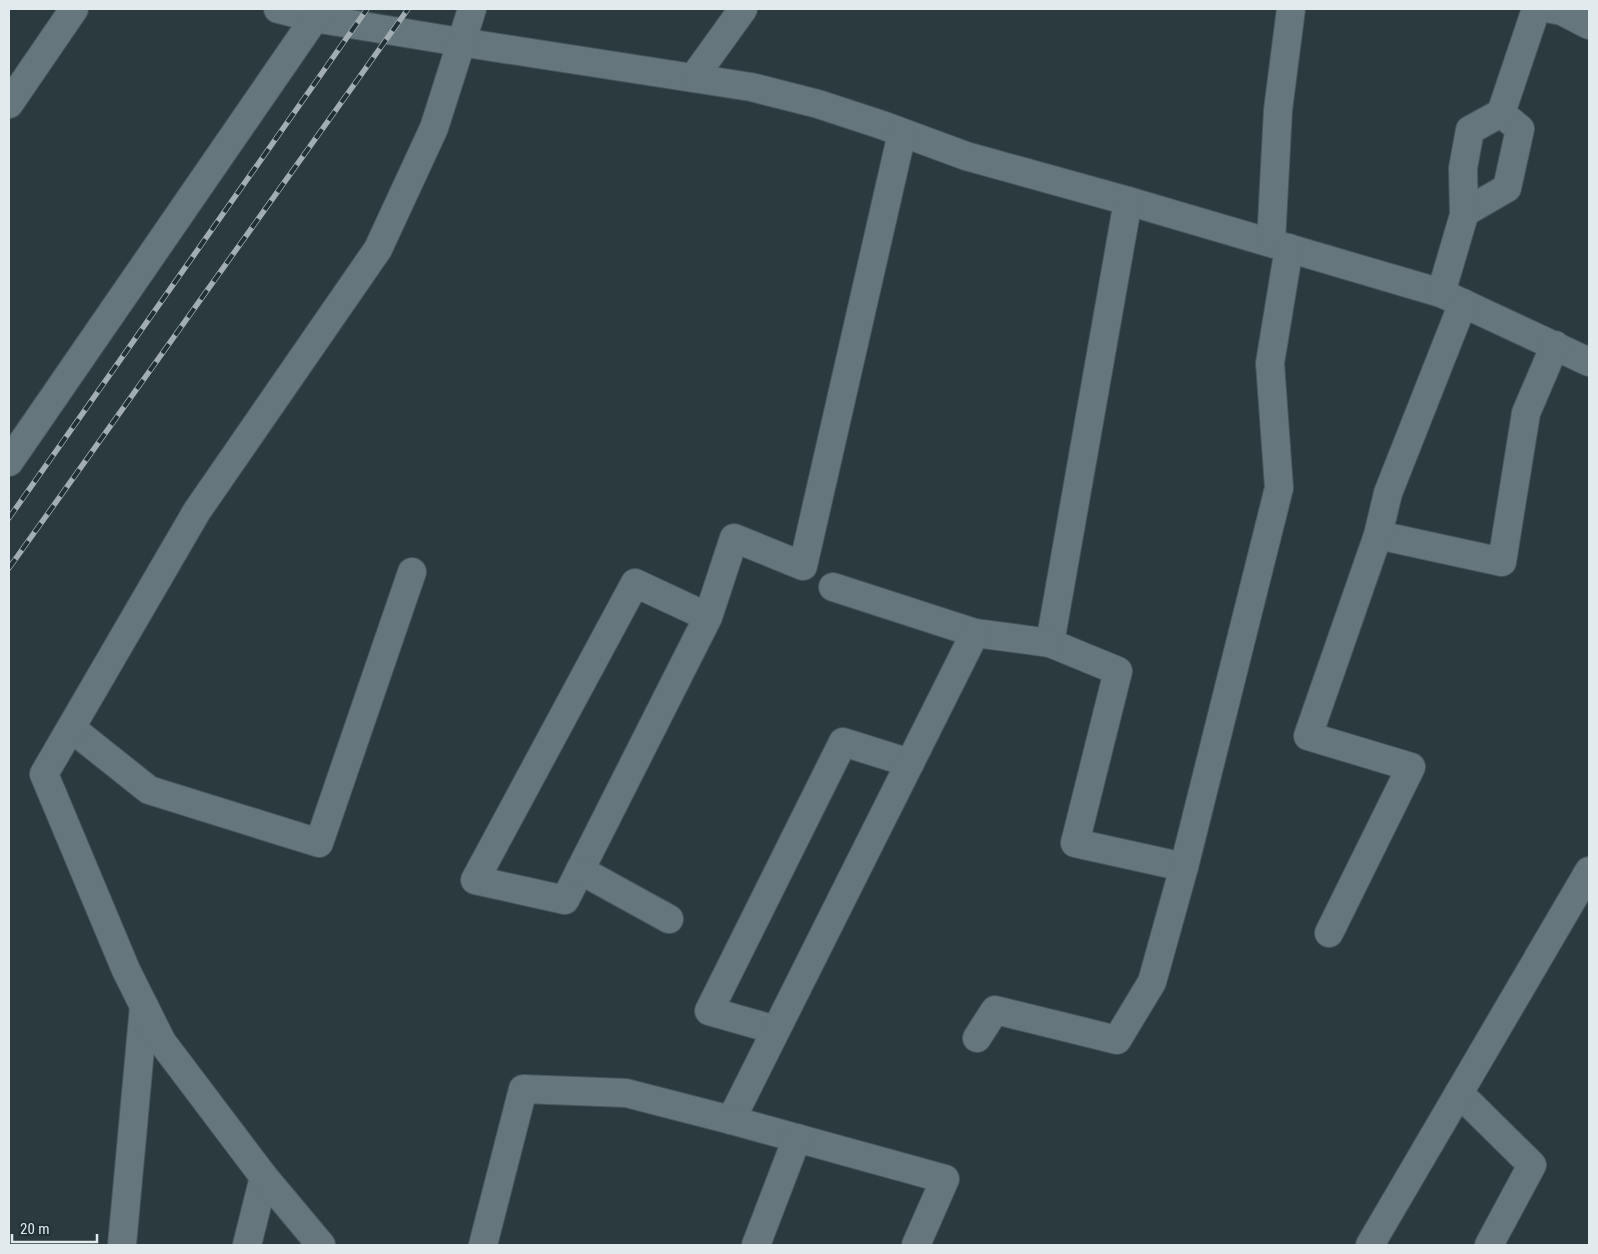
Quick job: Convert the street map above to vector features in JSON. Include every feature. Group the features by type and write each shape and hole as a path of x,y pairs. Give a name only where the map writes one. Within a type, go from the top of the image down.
{"street":[{"path":"9,104 74,9"},
{"path":"278,9 318,13 460,42 751,87 818,104 966,156 1280,245 1452,298 1589,362"},
{"path":"322,1245 264,1177 162,1042 126,970 44,774 197,511 378,249 434,128 472,9"},
{"path":"694,77 743,9"},
{"path":"977,1038 995,1010 1117,1040 1152,982 1184,867 1279,488 1270,363 1280,245 1278,110 1291,9"},
{"path":"1329,933 1411,767 1308,736 1378,535 1388,493 1452,298 1464,215 1463,168 1470,130 1501,113 1536,9"},
{"path":"1551,9 1562,11 1589,25"},
{"path":"9,462 318,13"},
{"path":"1464,215 1469,210 1507,188 1520,128 1501,113"},
{"path":"708,617 635,583 475,880 565,900 708,617 734,538 803,566 902,133"},
{"path":"1050,642 1128,201"},
{"path":"1378,535 1502,562 1526,412 1555,345"},
{"path":"71,728 148,790 319,843 412,572"},
{"path":"833,587 975,633 1050,642 1118,672 1075,843 1184,867"},
{"path":"731,1120 975,633"},
{"path":"776,1030 709,1011 842,742 910,764"},
{"path":"580,870 669,919"},
{"path":"1370,1245 1589,871"},
{"path":"122,1245 144,1006"},
{"path":"483,1245 523,1089 626,1094 731,1120 946,1179 916,1245"},
{"path":"1459,1093 1532,1165 1489,1245"},
{"path":"756,1245 797,1138"},
{"path":"247,1245 264,1177"}],"railway":[{"path":"9,518 367,9"},
{"path":"9,568 408,9"}]}
